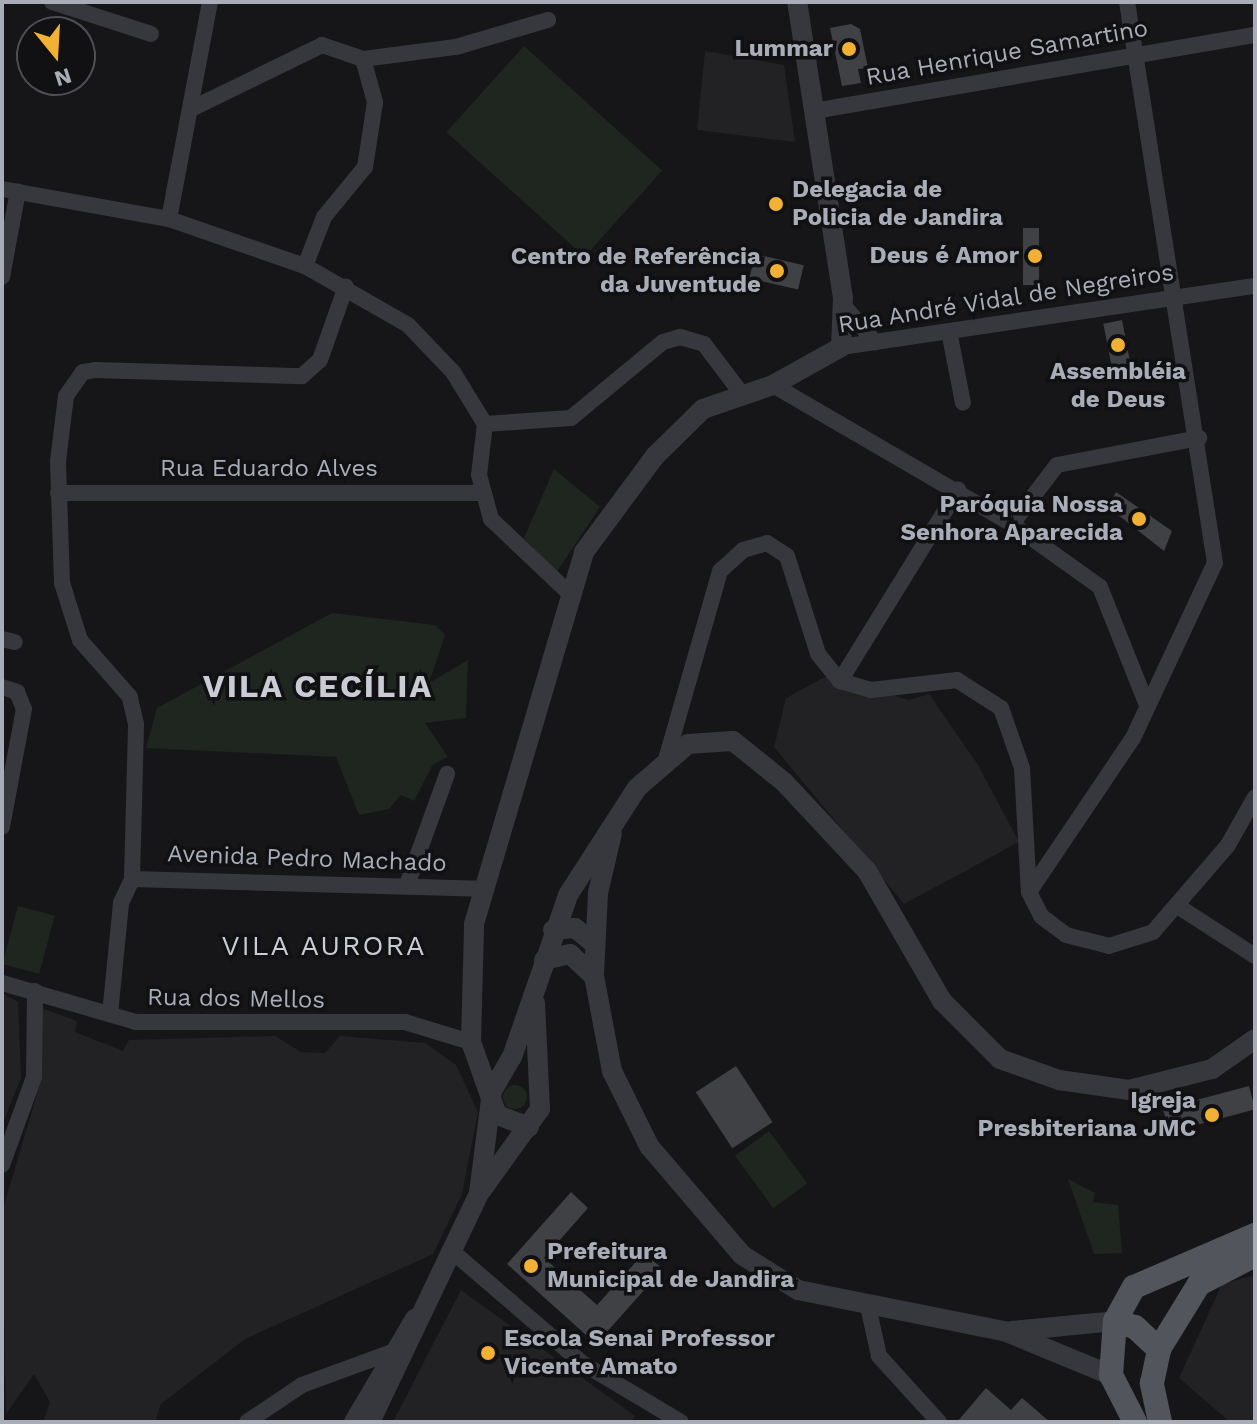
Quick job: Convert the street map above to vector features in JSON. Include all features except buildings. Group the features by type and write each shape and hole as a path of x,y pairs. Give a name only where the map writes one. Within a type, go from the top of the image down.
{"main road":[{"path":"1135,1422 1111,1375 1115,1321 1134,1287 1255,1235"},
{"path":"1160,1422 1152,1383 1159,1349 1199,1284 1255,1255"},
{"path":"1115,1321 1135,1327 1159,1349"},
{"path":"1111,1375 1152,1383"}],"street":[{"path":"52,2 151,34"},
{"path":"169,219 210,2"},
{"path":"797,2 844,306 841,347"},
{"path":"1029,892 1133,738 1215,563 1199,438 1127,2"},
{"path":"191,109 322,45 363,59 467,44 548,20"},
{"name":"Rua Henrique Samartino","path":"814,111 1255,35"},
{"path":"305,266 324,217 365,167 375,102 363,59"},
{"path":"2,277 10,190 169,219 305,266 346,286 424,341 485,424 481,493 503,537 570,594"},
{"path":"110,1014 121,903 132,879 135,706 92,662 67,605 58,493 60,422 83,372 302,376 320,360 346,286"},
{"name":"Rua André Vidal de Negreiros","path":"473,1049 481,889 526,769 570,594 595,533 655,456 703,409 741,393 773,385 841,347 1255,286"},
{"path":"844,306 875,342"},
{"path":"949,331 963,403"},
{"path":"485,424 571,418 663,342 680,337 704,344 741,393"},
{"path":"773,385 1012,524 1110,600 1147,705"},
{"path":"1012,524 1057,465 1199,438"},
{"path":"840,681 958,490"},
{"name":"Rua Eduardo Alves","path":"58,493 481,493"},
{"path":"479,1193 490,1104 534,995 553,930 581,868 667,756 720,571 755,544 787,556 818,654 840,681 871,690 957,680 1001,708 1022,768 1029,892 1052,926 1109,946 1153,932 1179,907 1255,797"},
{"path":"2,687 23,699 2,827"},
{"path":"667,756 717,739 759,757 867,871 942,1001 1000,1059 1059,1080 1129,1090 1212,1069 1255,1039"},
{"path":"408,882 447,774"},
{"path":"615,822 598,893 594,976 612,1071 649,1146 677,1181 758,1270 798,1290 1004,1331 1111,1375"},
{"name":"Avenida Pedro Machado","path":"132,879 408,882 481,889"},
{"path":"1179,907 1255,956"},
{"path":"553,930 575,928 595,944"},
{"path":"544,960 570,954 594,976"},
{"name":"Rua dos Mellos","path":"2,983 110,1014 168,1025 405,1022 473,1049"},
{"path":"2,1165 34,1077 35,991"},
{"path":"354,1422 426,1307 479,1193 529,1127 544,1087 534,995"},
{"path":"473,1049 508,1065 544,1087"},
{"path":"473,1049 490,1104 503,1122 529,1127"},
{"path":"453,1252 607,1382 681,1422"},
{"path":"868,1306 879,1356 939,1422"},
{"path":"1004,1331 1115,1321"},
{"path":"247,1422 302,1385 402,1347"},
{"path":"370,1422 402,1347"}],"shaded area":[{"path":"524,46 662,170 585,257 446,132"},
{"path":"705,51 784,65 795,142 697,130"},
{"path":"554,469 600,507 556,573 524,538"},
{"path":"332,613 435,625 445,635 429,683 468,660 466,718 425,723 448,757 433,764 414,801 401,795 389,809 359,815 336,757 146,748 157,708"},
{"path":"825,677 909,700 929,694 978,765 1019,842 904,904 774,747 786,698"},
{"path":"18,906 55,916 39,974 2,964"},
{"path":"2,993 18,1002 21,1078 2,1125"},
{"path":"42,1008 77,1021 75,1032 123,1051 129,1040 275,1036 301,1052 325,1053 340,1036 425,1043 456,1065 478,1112 462,1194 433,1254 245,1339 161,1404 155,1422 43,1422 50,1402 34,1374 6,1414 2,1212 42,1077"},
{"path":"515,1085 523,1089 527,1097 523,1105 515,1109 507,1105 503,1097 507,1089"},
{"path":"769,1131 807,1184 773,1208 735,1156"},
{"path":"1068,1179 1095,1193 1093,1202 1118,1205 1122,1253 1094,1254"},
{"path":"1255,1275 1255,1422 1230,1422 1179,1378 1222,1284"},
{"name":"Escola Senai Professor Vicente Amato","path":"461,1290 635,1416 631,1422 393,1422"}],"place":[{"name":"Lummar","path":"849,49"},
{"name":"Delegacia de Policia de Jandira","path":"776,204"},
{"name":"Deus é Amor","path":"1035,256"},
{"name":"Centro de Referência da Juventude","path":"777,271"},
{"name":"Assembléia de Deus","path":"1118,345"},
{"name":"Paróquia Nossa Senhora Aparecida","path":"1139,519"},
{"name":"Igreja Presbiteriana JMC","path":"1212,1115"},
{"name":"Prefeitura Municipal de Jandira","path":"531,1266"},
{"name":"Escola Senai Professor Vicente Amato","path":"488,1353"}],"district":[{"name":"VILA CECÍLIA","path":"318,686"},
{"name":"VILA AURORA","path":"324,946"}]}
